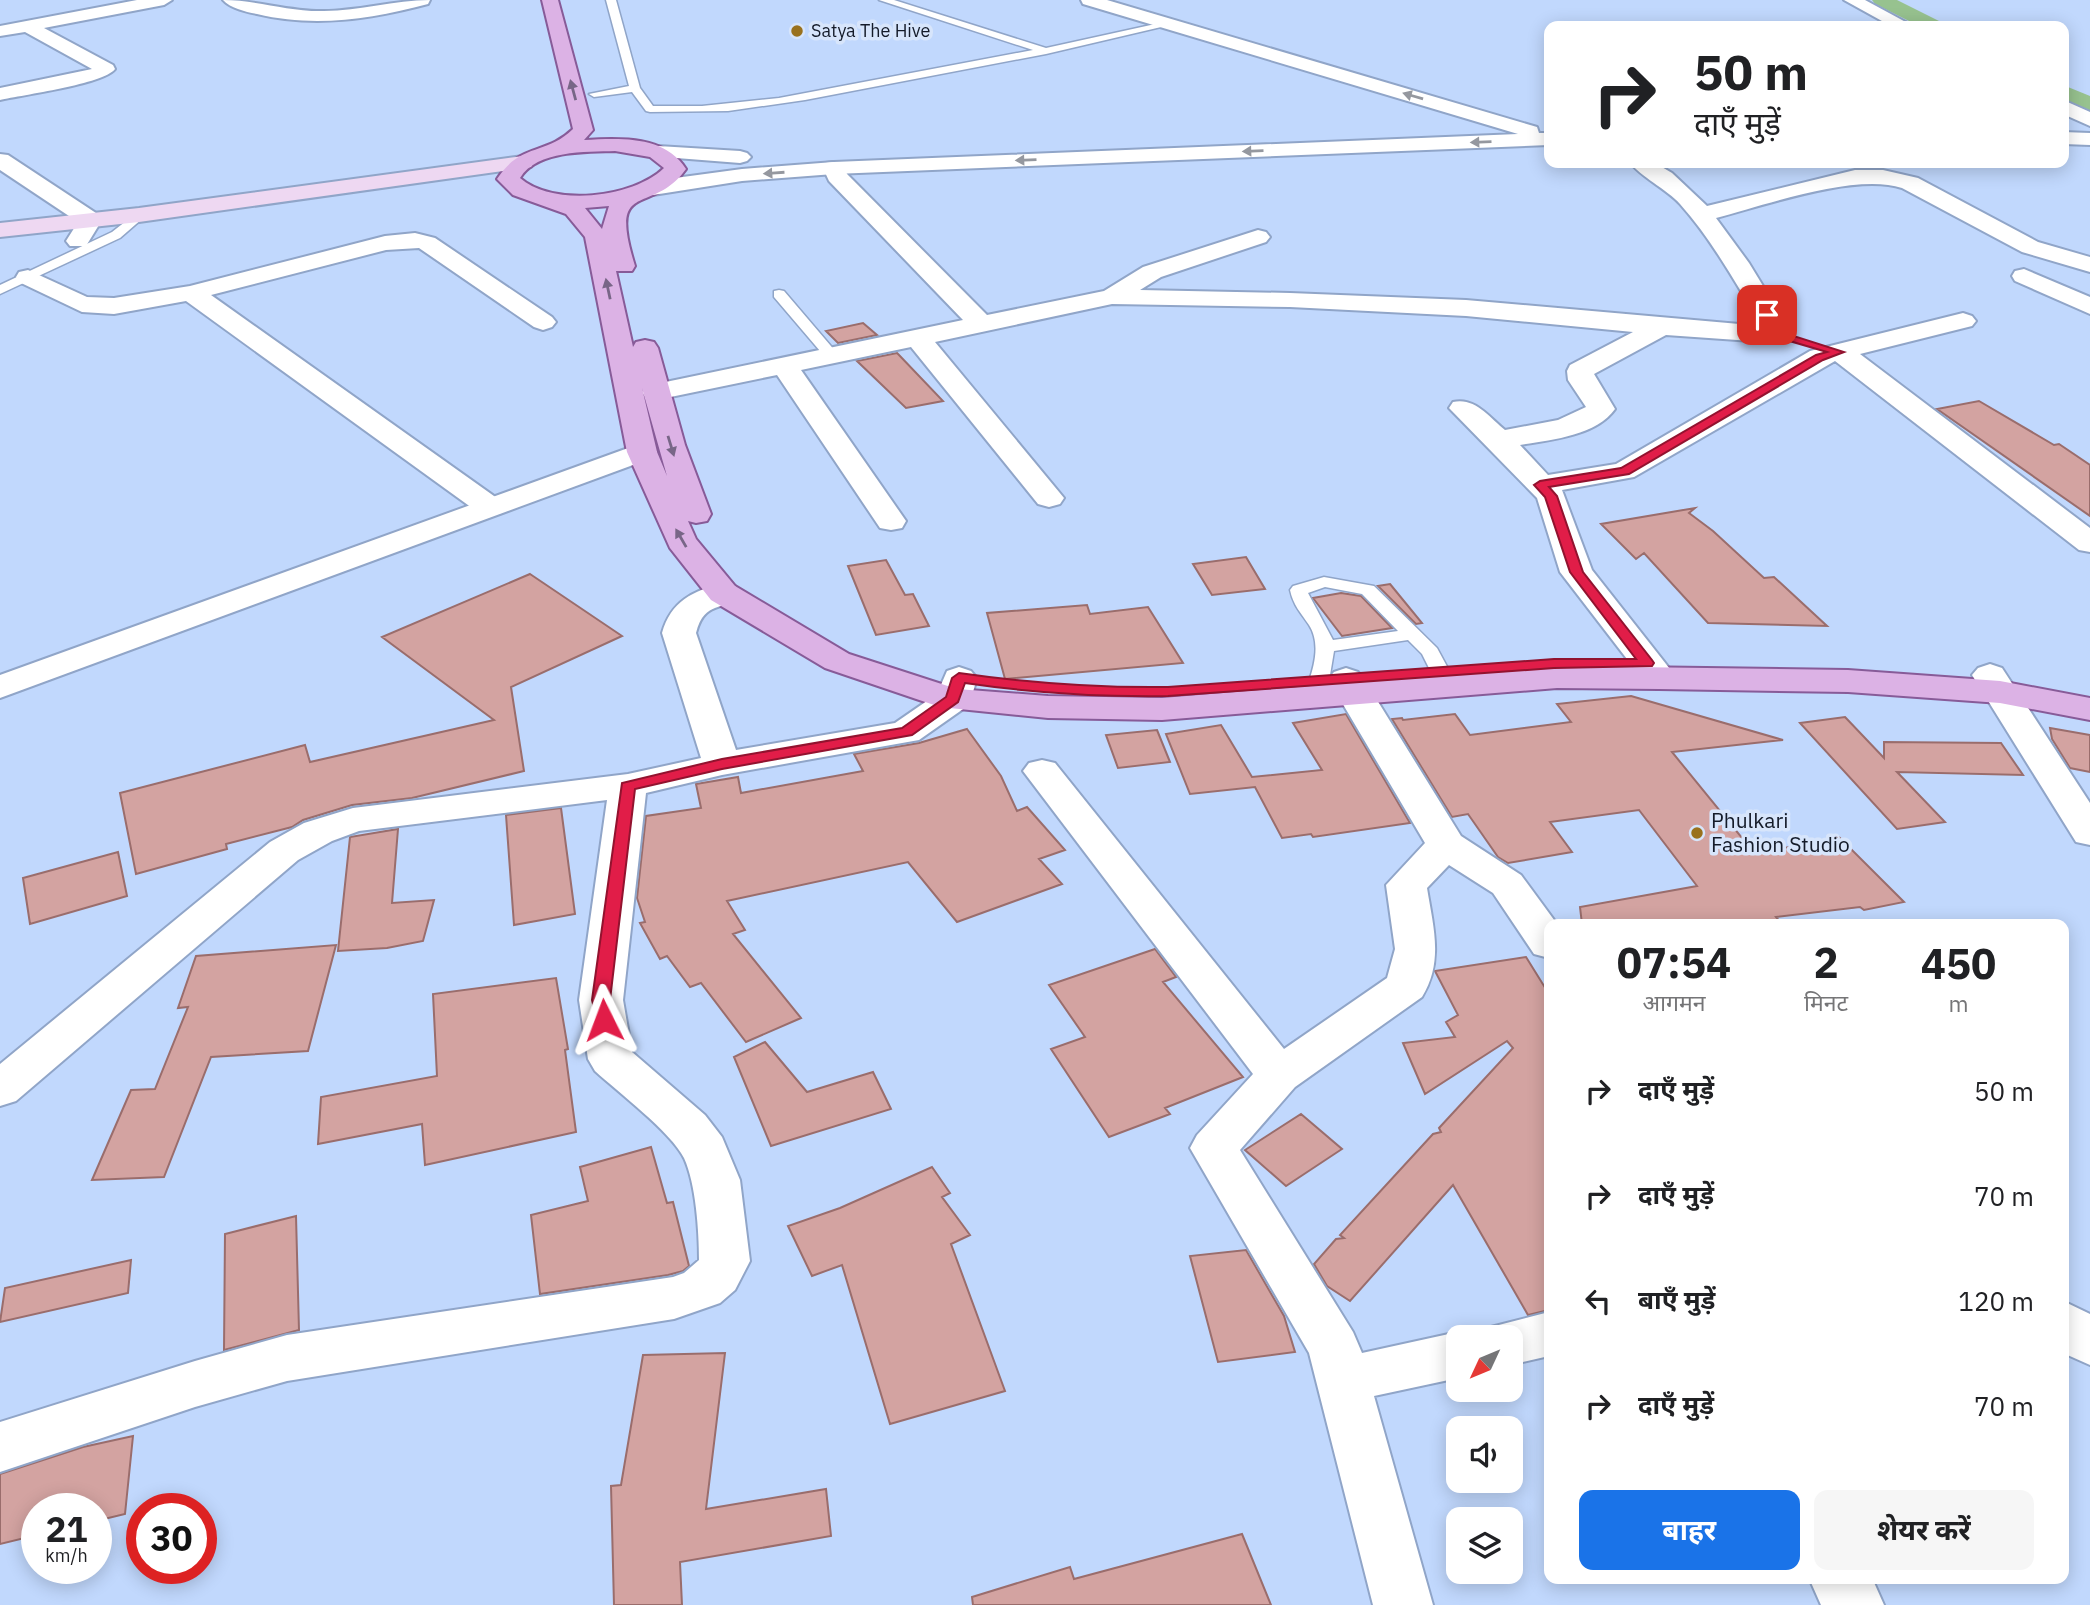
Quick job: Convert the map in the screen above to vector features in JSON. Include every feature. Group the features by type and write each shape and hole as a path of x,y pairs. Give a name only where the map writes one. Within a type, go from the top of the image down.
{"main road":[{"path":"550,0 583,130 564,149"},
{"path":"593,87 609,130 658,152 671,160 675,169 669,179 621,203 614,215 614,233 642,452 681,541 723,593 837,661 1048,708 1162,709 1440,672 1554,664 1847,681 1995,683 2090,691"},
{"path":"0,230 139,215 523,162 564,149 609,130"},
{"path":"514,188 508,179 512,170 523,162"},
{"path":"12,251 460,181 514,188 527,195 574,209 596,236 628,331 656,392 687,496 707,537 729,569 756,594 791,618 839,643 956,688"},
{"path":"548,200 601,200 642,192"},
{"path":"1340,684 1558,677 1653,670"},
{"path":"1995,683 2090,709"}],"street":[{"path":"0,32 164,0"},
{"path":"231,0 259,10 331,17 422,0"},
{"path":"1089,0 1544,136"},
{"path":"1152,0 1214,18"},
{"path":"1852,0 1894,21"},
{"path":"0,94 97,74 106,69 28,26"},
{"path":"1236,44 1276,35"},
{"path":"60,61 84,56"},
{"path":"2069,110 2090,124"},
{"path":"1422,121 1544,116"},
{"path":"2069,119 2090,124"},
{"path":"2069,135 2090,124"},
{"path":"658,152 736,158 1137,135"},
{"path":"642,192 742,175 834,168 1544,138"},
{"path":"0,160 91,220 78,241"},
{"path":"834,168 837,176 981,324"},
{"path":"1651,168 1703,214 1780,335"},
{"path":"1703,214 1855,177 1892,177 1910,183 2030,247 2090,265"},
{"path":"1112,298 1152,272 1258,237"},
{"path":"28,276 82,304 114,306 191,293 386,243 415,240 427,243 454,259 543,322"},
{"path":"2024,276 2090,306"},
{"path":"191,293 490,508"},
{"path":"656,392 1112,298 1290,300 1466,308 1662,327 1780,335 1839,352 2090,543"},
{"path":"1540,485 1624,471 1819,357 1963,321"},
{"path":"1499,440 1567,426 1595,415 1601,409 1582,380 1580,372 1662,327"},
{"path":"917,337 1049,498"},
{"path":"784,365 891,522"},
{"path":"1464,408 1499,440 1550,496 1577,572 1653,670"},
{"path":"0,687 642,452"},
{"path":"722,764 679,633 682,617 694,604 723,593"},
{"path":"1995,683 2090,833"},
{"path":"1340,684 1446,845 1507,884 1544,937"},
{"path":"0,1089 285,850 318,832 353,820 628,786 722,764 906,732 956,688"},
{"path":"1042,771 1279,1075"},
{"path":"0,1447 195,1384 287,1359 674,1298 702,1288 717,1275 725,1261 716,1180 705,1150 688,1128 611,1059 601,1000 628,786"},
{"path":"1403,1605 1334,1348 1214,1148 1279,1075 1407,986 1416,949 1406,885 1446,845"},
{"path":"2069,1327 2090,1343"},
{"path":"1523,1340 1544,1336"},
{"path":"1343,1380 1446,1358"},
{"path":"1842,1584 1854,1605"}],"lane":[{"path":"611,0 635,88 650,109 744,106 992,64 1169,24"},
{"path":"884,0 1048,51"},
{"path":"593,87 635,88"},
{"path":"0,290 116,235 139,215"},
{"path":"779,294 831,355"},
{"path":"1340,684 1323,668 1321,628 1304,607 1299,590 1324,582 1368,590 1430,652 1440,672"},
{"path":"1324,647 1414,634"}],"building":[{"path":"863,323 877,335 838,343 826,331"},
{"path":"897,353 943,401 906,408 857,361"},
{"path":"1979,401 2054,445 2059,444 2090,465 2090,516 1937,409"},
{"path":"1695,508 1689,513 1713,531 1764,578 1774,577 1827,626 1708,623 1644,553 1636,559 1601,524"},
{"path":"1246,557 1265,589 1212,595 1193,564"},
{"path":"886,560 905,595 913,594 929,626 876,635 848,566"},
{"path":"530,574 622,636 511,687 524,771 412,798 352,805 303,820 292,827 226,844 227,849 136,874 120,793 305,745 310,762 494,720 382,637"},
{"path":"1390,584 1422,623 1416,624 1378,586"},
{"path":"1341,593 1361,596 1392,628 1342,636 1313,598"},
{"path":"1087,605 1090,614 1148,607 1183,663 1005,679 987,613"},
{"path":"1631,696 1783,740 1672,752 1755,854 1839,837 1904,902 1864,910 1860,907 1776,917 1778,919 1581,919 1580,907 1697,886 1639,810 1550,822 1572,852 1508,863 1498,857 1468,814 1452,817 1392,719 1455,714 1470,735 1571,722 1557,704"},
{"path":"1346,714 1410,823 1313,837 1311,834 1282,838 1255,787 1190,794 1166,734 1221,725 1252,777 1322,770 1293,723"},
{"path":"1845,717 1884,758 1884,742 2001,743 2023,775 1897,772 1945,822 1897,829 1800,723"},
{"path":"2050,728 2090,735 2090,772 2070,768 2052,739"},
{"path":"967,729 1001,776 1017,811 1027,807 1065,850 1039,859 1062,884 957,922 908,862 727,901 745,930 733,934 801,1018 746,1042 701,983 690,987 667,956 660,959 640,923 645,922 637,898 646,816 701,808 696,784 738,777 741,793 863,771 854,754 919,743"},
{"path":"1157,730 1170,762 1118,768 1106,735"},
{"path":"561,808 575,914 514,925 506,815"},
{"path":"398,829 392,903 434,900 423,941 387,948 338,951 350,837"},
{"path":"118,852 127,896 30,924 23,878"},
{"path":"336,945 308,1051 211,1057 164,1177 92,1180 131,1090 155,1089 188,1007 178,1008 196,956"},
{"path":"1155,949 1176,977 1163,982 1243,1077 1165,1108 1170,1114 1109,1137 1051,1049 1085,1037 1049,985"},
{"path":"1526,957 1544,986 1544,1311 1528,1315 1453,1185 1350,1301 1327,1286 1314,1264 1336,1239 1344,1238 1340,1235 1433,1134 1441,1132 1439,1128 1513,1048 1507,1041 1425,1094 1403,1043 1455,1037 1446,1022 1458,1015 1435,971"},
{"path":"556,978 568,1049 565,1050 576,1132 425,1165 422,1124 318,1144 321,1097 437,1076 433,994"},
{"path":"765,1042 807,1092 873,1072 891,1109 771,1146 734,1057"},
{"path":"1301,1114 1342,1149 1286,1186 1245,1150"},
{"path":"651,1147 667,1203 673,1202 689,1266 683,1271 668,1275 540,1294 531,1215 588,1201 580,1167"},
{"path":"932,1167 950,1193 942,1197 970,1235 951,1244 1005,1391 890,1424 842,1265 812,1276 788,1226 840,1208"},
{"path":"296,1216 299,1330 224,1350 225,1234"},
{"path":"1246,1250 1284,1316 1295,1352 1218,1362 1190,1256"},
{"path":"131,1260 128,1293 0,1322 5,1288"},
{"path":"725,1353 706,1509 826,1489 831,1536 680,1562 682,1605 614,1605 611,1486 621,1485 643,1355"},
{"path":"133,1436 125,1514 112,1517 112,1493 21,1493 21,1539 0,1544 0,1474 83,1447"},
{"path":"1242,1534 1271,1605 973,1605 972,1597 1070,1567 1074,1579"}],"waterway":[{"path":"1882,0 1924,21"},
{"path":"2069,95 2090,105"}],"place":[{"name":"Satya The Hive","path":"797,31"},
{"name":"Phulkari Fashion Studio","path":"1697,833"}],"route":[{"path":"604,1020 601,1000 628,786 722,764 906,732 953,699 959,678 1026,687 1104,692 1168,692 1554,664 1647,663 1577,572 1550,496 1540,485 1624,471 1819,357 1839,352 1780,335 1767,315"}]}
